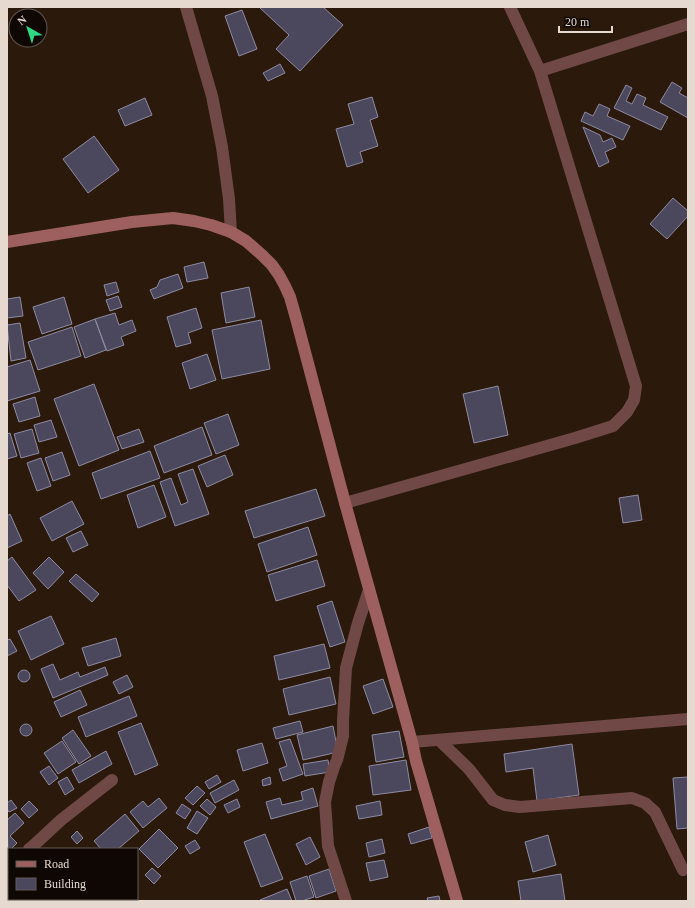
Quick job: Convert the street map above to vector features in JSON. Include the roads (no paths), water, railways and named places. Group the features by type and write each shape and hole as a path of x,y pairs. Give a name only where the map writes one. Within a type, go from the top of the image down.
{"street":[{"path":"186,7 212,96 222,147 229,199 231,232"},
{"path":"345,503 613,426 627,412 634,400 636,386 540,71 510,7"},
{"path":"540,71 688,24"},
{"path":"7,242 132,222 173,218 211,225 231,232 246,241 262,255 279,275 285,286 294,311 416,761 457,901"},
{"path":"346,901 328,846 325,802 329,782 337,760 343,736 346,668 358,623 369,590"},
{"path":"412,742 688,719"},
{"path":"439,740 469,769 493,800 505,805 520,807 632,798 645,804 655,812 683,870"},
{"path":"30,848 61,820 112,780"}]}
